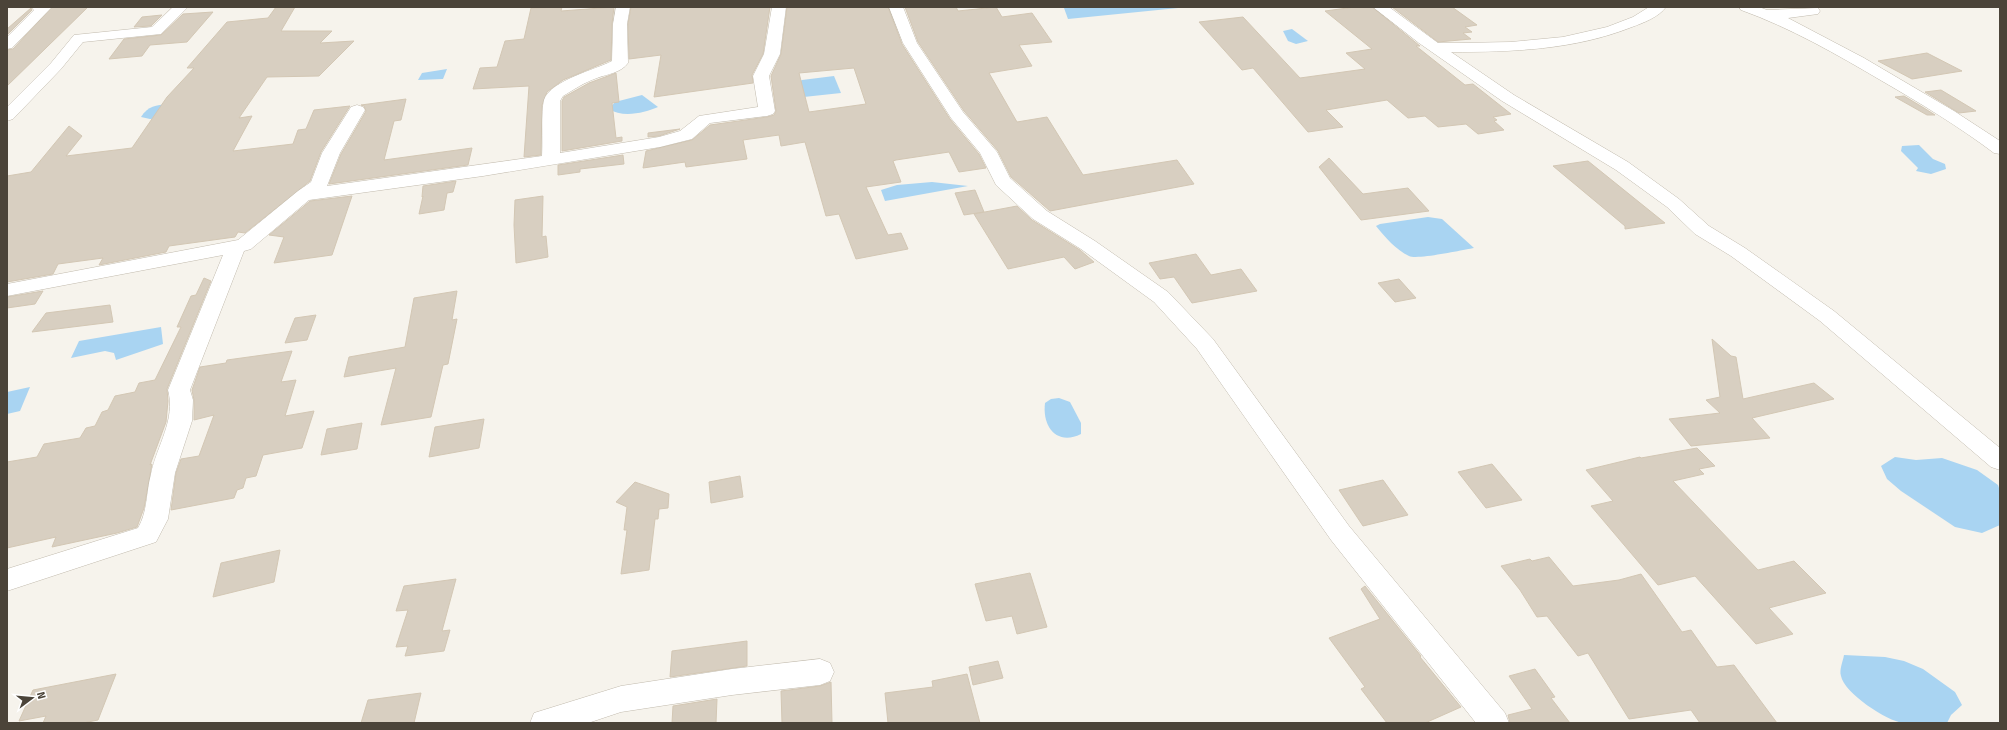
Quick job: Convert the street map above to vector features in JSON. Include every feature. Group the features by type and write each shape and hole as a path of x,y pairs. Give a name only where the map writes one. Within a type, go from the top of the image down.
{"street":[{"path":"7,45 44,8 39,7"},
{"path":"7,116 56,66 80,38 156,31 181,7"},
{"path":"304,195 551,160 660,142 686,135 705,119 767,111 761,76 765,65 772,54 779,7"},
{"path":"896,7 910,43 957,115 988,152 1002,181 1040,215 1088,245 1161,297 1206,344 1340,533 1494,723"},
{"path":"1380,7 1508,98 1622,166 1673,203 1702,230 1738,252 1827,316 2000,461"},
{"path":"1435,47 1470,48 1530,45 1581,38 1635,21 1658,7"},
{"path":"1746,7 1764,13 1829,44 1860,61 1937,107 2000,149"},
{"path":"551,160 552,101 556,93 592,74 603,72 620,63 620,24 623,8"},
{"path":"1764,13 1786,14 1813,11"},
{"path":"7,290 244,245 304,195 319,185 332,153 357,110"},
{"path":"7,580 147,535 155,523 160,500 162,474 180,419 182,396 179,390 236,246"},
{"path":"545,723 621,699 732,682 820,672"}],"water":[{"path":"1064,8 1178,8 1068,19"},
{"path":"1292,29 1308,41 1296,44 1288,41 1283,31"},
{"path":"447,69 443,79 418,80 422,73"},
{"path":"834,76 841,93 785,99 793,85 802,80"},
{"path":"642,95 658,107 634,114 614,112 609,109 615,102"},
{"path":"168,104 169,118 150,119 141,117 149,108"},
{"path":"1919,145 1933,159 1945,164 1946,169 1931,174 1916,171 1918,168 1901,151 1902,146"},
{"path":"932,182 968,186 885,201 881,190 897,185"},
{"path":"1428,217 1442,219 1474,248 1430,256 1409,256 1395,247 1376,226 1380,224"},
{"path":"161,327 163,344 116,360 114,353 105,351 71,358 79,341"},
{"path":"30,387 20,411 7,414 7,392"},
{"path":"1059,398 1070,402 1081,423 1081,434 1065,438 1058,436 1049,427 1046,420 1045,403 1051,399"},
{"path":"1895,457 1916,460 1942,458 1977,470 1998,485 2000,491 2000,525 1982,533 1955,527 1901,491 1887,479 1881,466"},
{"path":"1844,655 1885,657 1904,661 1923,669 1955,692 1962,705 1951,715 1947,723 1914,724 1896,721 1877,712 1867,705 1844,683 1840,671"}],"building":[{"path":"52,7 88,7 7,86 7,50 13,49"},
{"path":"276,7 295,7 281,31 332,31 320,43 354,41 319,76 267,77 239,118 252,116 233,151 293,144 298,130 306,129 314,110 350,106 321,152 310,181 245,233 238,232 235,237 169,246 166,252 99,265 103,258 58,264 53,274 7,282 7,176 31,172 69,126 82,136 66,156 132,148 167,97 194,68 187,68 227,22 268,18"},
{"path":"562,7 561,11 614,7 611,60 563,80 547,92 542,105 541,155 524,157 529,86 473,89 480,68 497,67 505,41 524,39 531,8"},
{"path":"631,7 770,7 763,54 752,75 753,83 654,97 661,55 629,59 628,24"},
{"path":"787,7 888,7 902,44 950,119 979,154 986,168 959,172 949,152 893,161 901,182 866,187 888,235 901,233 908,249 856,259 839,214 826,216 805,142 781,146 779,135 743,140 747,159 686,167 685,162 643,168 646,151 692,140 710,125 774,115 776,111 771,76 781,54","holes":["854,68 866,104 809,112 799,73"]},
{"path":"905,7 956,7 958,11 996,7 1002,17 1032,13 1052,42 1019,45 1032,66 989,73 1017,122 1047,117 1083,175 1177,160 1194,184 1050,211 1011,177 998,151 964,111 918,42"},
{"path":"1355,7 1372,7 1420,46 1416,46 1465,85 1473,84 1511,114 1493,117 1497,120 1494,121 1504,130 1478,134 1466,124 1438,127 1425,116 1408,118 1387,100 1326,110 1343,127 1308,132 1253,68 1242,70 1199,22 1243,17 1300,78 1365,69 1346,53 1372,49 1325,11"},
{"path":"1392,7 1452,7 1477,25 1465,27 1472,32 1463,33 1471,39 1438,42"},
{"path":"31,8 32,10 7,35 7,29"},
{"path":"213,12 187,42 150,45 142,56 109,59 124,39 161,35 183,14"},
{"path":"162,15 151,26 134,27 142,17"},
{"path":"1927,53 1962,71 1912,79 1878,61"},
{"path":"616,73 619,102 612,103 616,138 622,137 622,141 562,151 562,101 564,97 589,83"},
{"path":"1941,90 1976,111 1959,113 1925,92"},
{"path":"1904,96 1935,115 1927,115 1895,97"},
{"path":"406,99 401,120 394,121 384,160 472,148 468,165 329,184 341,154 366,111 364,106 361,105"},
{"path":"680,129 659,136 648,137 648,133"},
{"path":"623,155 624,164 580,169 580,172 558,175 558,165"},
{"path":"1329,158 1363,194 1408,188 1429,211 1361,220 1319,167"},
{"path":"1588,161 1665,223 1625,229 1625,226 1553,166"},
{"path":"456,181 453,192 447,193 444,210 419,214 423,196 422,197 423,186"},
{"path":"975,190 984,212 964,215 955,193"},
{"path":"352,196 332,255 274,263 284,237 269,235 310,201"},
{"path":"543,196 542,237 546,236 548,257 516,263 514,225 515,200"},
{"path":"1017,206 1032,220 1080,250 1094,262 1075,269 1064,257 1008,269 974,214"},
{"path":"1196,254 1211,275 1241,269 1257,291 1192,303 1174,277 1160,279 1149,263"},
{"path":"204,278 211,281 167,389 168,401 166,422 150,465 152,464 144,508 137,527 117,533 52,547 56,537 7,548 7,462 37,457 44,444 80,438 86,428 95,426 102,412 108,410 115,396 135,392 139,383 155,380 181,327 177,327 191,296 196,295"},
{"path":"1399,279 1416,298 1395,302 1378,283"},
{"path":"43,291 35,304 7,308 7,297"},
{"path":"457,291 452,320 457,319 448,364 443,365 431,417 381,425 396,368 344,377 349,357 405,347 414,298"},
{"path":"110,305 113,322 32,332 46,313"},
{"path":"316,315 307,340 285,343 295,318"},
{"path":"1712,339 1731,356 1736,357 1743,399 1814,383 1834,399 1752,418 1770,438 1691,446 1669,419 1720,413 1706,400 1720,397"},
{"path":"292,351 281,382 296,380 285,416 314,411 302,448 263,455 256,476 246,478 243,488 237,490 234,498 171,510 176,473 181,459 199,456 214,415 194,420 194,400 192,390 200,367 226,363 227,360"},
{"path":"484,419 479,448 429,457 435,427"},
{"path":"362,423 357,449 321,455 327,429"},
{"path":"1697,448 1715,466 1699,469 1704,474 1673,481 1758,570 1794,561 1826,593 1769,608 1793,634 1756,644 1695,576 1658,585 1591,506 1613,501 1586,470 1640,457"},
{"path":"1492,464 1522,500 1486,508 1458,472"},
{"path":"740,476 743,497 711,503 709,482"},
{"path":"1383,480 1408,515 1363,526 1339,490"},
{"path":"635,482 669,494 668,508 659,509 658,519 655,519 649,570 621,574 627,530 624,530 627,507 616,502"},
{"path":"280,550 274,582 213,597 221,563"},
{"path":"1549,557 1573,586 1619,580 1641,574 1682,632 1691,630 1717,667 1734,665 1777,723 1700,723 1691,710 1629,719 1588,653 1578,656 1547,616 1537,617 1520,590 1501,566 1530,559 1532,561"},
{"path":"1030,573 1047,627 1017,634 1012,616 986,621 975,584"},
{"path":"456,579 442,631 450,630 444,651 405,656 408,646 396,647 408,610 396,611 404,586"},
{"path":"1365,586 1461,707 1425,723 1387,723 1361,689 1365,687 1329,638 1380,619 1361,589"},
{"path":"747,641 747,666 670,677 672,651"},
{"path":"998,661 1003,678 973,685 969,667"},
{"path":"1535,669 1555,697 1551,698 1570,723 1510,723 1508,715 1532,709 1509,676"},
{"path":"116,674 98,720 83,723 43,723 46,716 19,721 33,690"},
{"path":"967,674 980,723 888,723 885,693 933,687 932,681"},
{"path":"831,682 832,723 782,723 781,691 820,686"},
{"path":"421,693 414,723 361,723 368,700"},
{"path":"717,699 716,723 672,723 673,706"}]}
